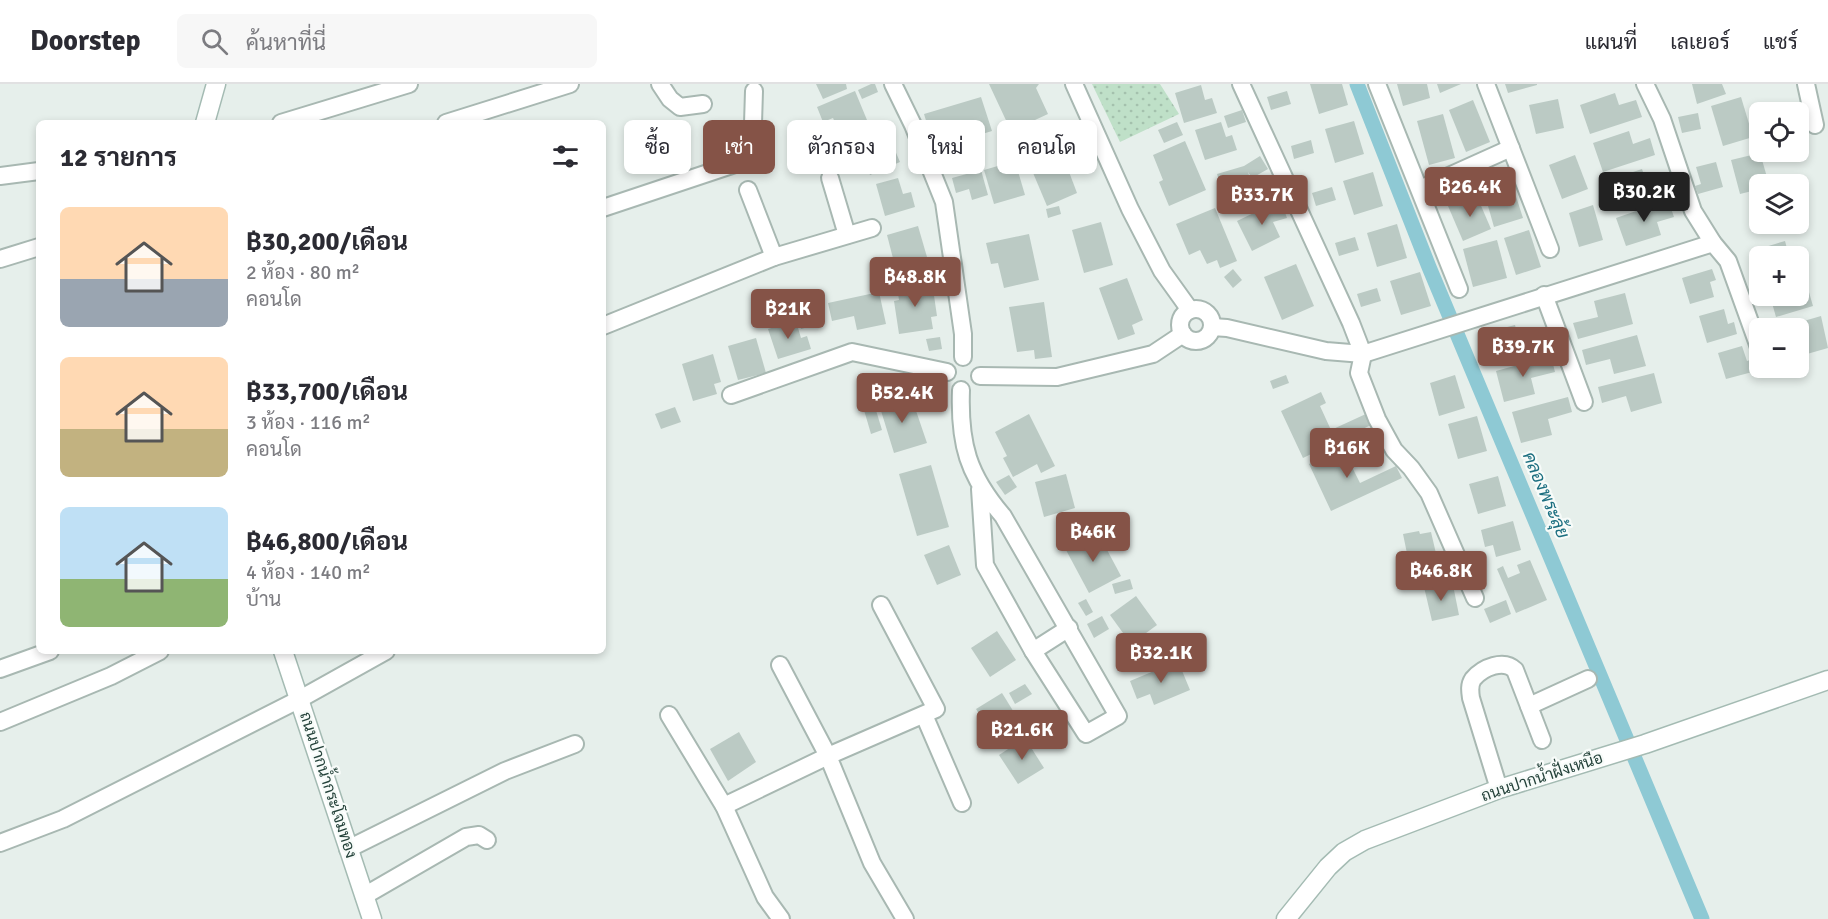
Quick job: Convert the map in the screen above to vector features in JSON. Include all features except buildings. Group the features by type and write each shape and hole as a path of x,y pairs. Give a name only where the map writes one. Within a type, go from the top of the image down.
{"street":[{"path":"206,120 216,84"},
{"path":"291,120 409,84"},
{"path":"456,120 570,84"},
{"path":"660,84 670,99 681,106 704,104"},
{"path":"893,84 913,125 944,202 962,325 963,357"},
{"path":"1074,84 1130,209 1162,271 1190,310 1205,312 1212,327"},
{"path":"1241,84 1364,354 1359,373 1377,419 1394,450 1412,468 1429,493 1475,598"},
{"path":"1377,84 1458,289"},
{"path":"1486,84 1550,249"},
{"path":"1645,84 1662,118 1693,211 1713,243 1728,261 1749,319"},
{"path":"1806,84 1815,125"},
{"path":"606,207 692,180 752,156 754,91"},
{"path":"1420,189 1511,148"},
{"path":"0,176 36,171"},
{"path":"830,177 847,235"},
{"path":"748,190 774,257"},
{"path":"606,325 774,257 872,228"},
{"path":"1212,327 1227,328 1326,351 1364,354 1713,243"},
{"path":"0,259 36,248"},
{"path":"1544,295 1584,402"},
{"path":"1190,310 1180,321 1183,334 1188,339 1198,341 1207,336 1212,327"},
{"path":"980,376 1057,377 1153,354 1183,334"},
{"path":"730,396 852,352 947,372"},
{"path":"963,357 976,362 980,376 976,386 961,390 952,385 947,372 953,360 963,357"},
{"path":"961,390 963,438 980,489 985,565 1033,651 1086,734 1118,716 1003,516 980,489"},
{"path":"724,807 828,756 936,709 881,605"},
{"path":"1033,651 1069,628"},
{"path":"0,669 42,654"},
{"path":"0,722 103,680 154,654"},
{"name":"ถนนปากน้ำกระโจมทอง","path":"284,654 372,919"},
{"path":"0,843 63,819 300,699 381,654"},
{"path":"1499,789 1470,687 1473,678 1500,663 1509,664 1515,670 1542,740"},
{"path":"780,665 828,756 872,863 905,919"},
{"path":"1529,706 1588,679"},
{"name":"ถนนปากน้ำฝั่งเหนือ","path":"1286,919 1328,867 1344,852 1376,835 1499,789 1624,751 1828,680"},
{"path":"669,715 724,807 765,897 781,919"},
{"path":"924,715 962,803"},
{"path":"348,849 506,771 575,744"},
{"path":"364,896 466,837 479,835 487,840"}],"green space":[{"path":"1092,84 1160,84 1179,114 1120,142"}],"waterway":[{"name":"คลองพระลุ้ย","path":"1357,84 1429,267 1702,919"}]}
